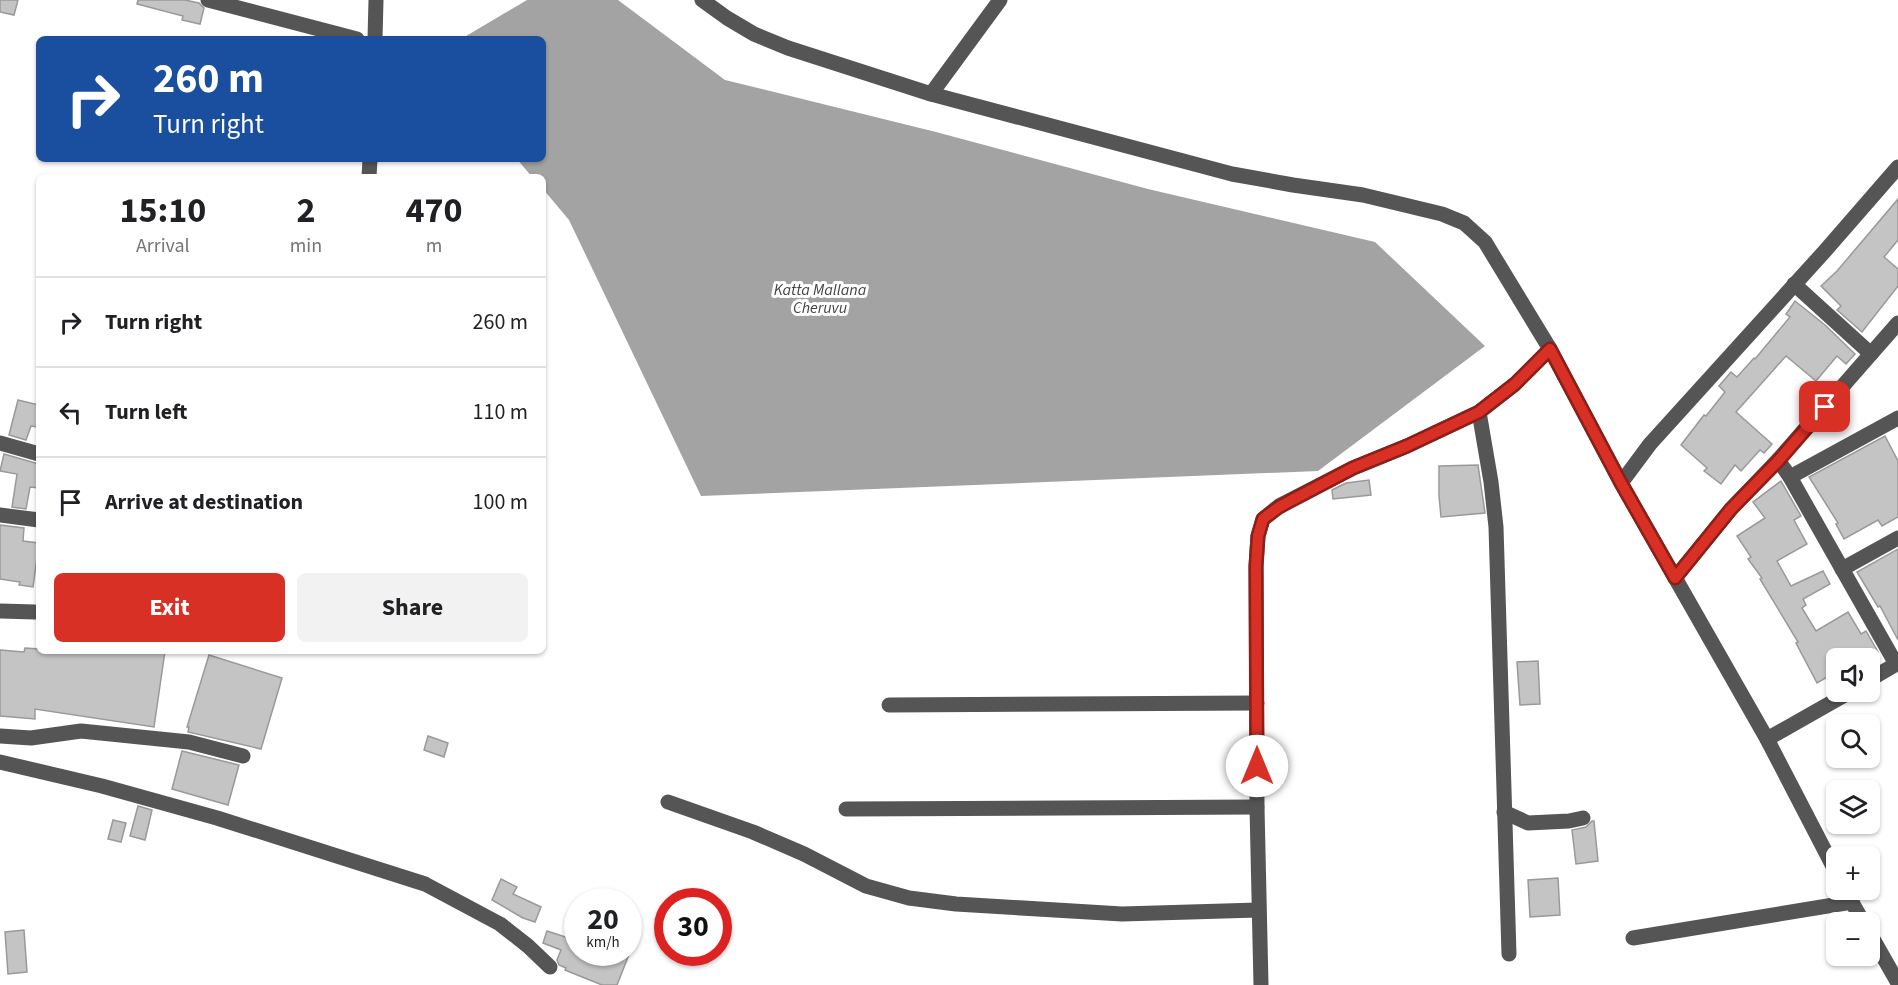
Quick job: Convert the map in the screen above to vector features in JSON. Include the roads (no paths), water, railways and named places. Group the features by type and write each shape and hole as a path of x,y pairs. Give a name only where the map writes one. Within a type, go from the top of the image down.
{"street":[{"path":"208,0 346,36"},
{"path":"375,36 376,0"},
{"path":"702,0 727,18 788,48 931,94 1232,174 1293,186 1363,195 1442,214 1464,224 1485,242 1550,349 1621,483 1767,739 1826,853"},
{"path":"931,94 1000,0"},
{"path":"1621,483 1650,444 1898,167"},
{"path":"1794,284 1871,354"},
{"path":"1675,578 1731,509 1779,460 1898,323"},
{"path":"1261,985 1258,910 1256,566 1258,536 1263,519 1279,507 1353,468 1407,446 1479,412 1515,384 1550,349"},
{"path":"1479,412 1496,527 1509,954"},
{"path":"1790,477 1898,418"},
{"path":"0,443 36,453"},
{"path":"1779,460 1897,663 1880,673"},
{"path":"0,515 36,520"},
{"path":"1842,569 1898,538"},
{"path":"0,610 35,612"},
{"path":"1767,739 1832,702"},
{"path":"889,705 1257,703"},
{"path":"0,736 31,738 81,730 189,742 243,756"},
{"path":"0,762 102,786 217,818 425,885 500,924 550,967"},
{"path":"668,802 753,832 804,854 866,886 909,898 956,904 1122,914 1258,910"},
{"path":"846,809 1257,807"},
{"path":"1504,812 1528,823 1583,818"},
{"path":"1633,938 1828,900"},
{"path":"1880,952 1898,983"}],"water":[{"name":"Katta Mallana Cheruvu","path":"527,0 618,0 725,80 936,132 1148,189 1375,242 1485,346 1318,471 701,496 569,220 546,193 546,174 530,174 520,162 546,162 546,36 466,36"}]}
